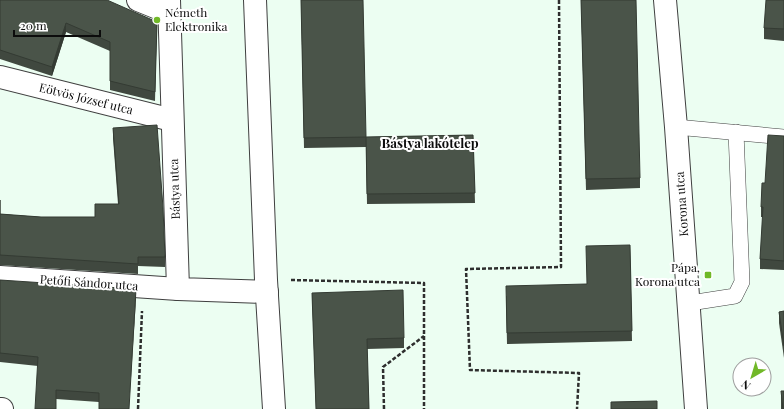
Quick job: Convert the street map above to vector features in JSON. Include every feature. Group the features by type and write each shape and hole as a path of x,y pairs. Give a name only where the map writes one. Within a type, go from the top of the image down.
{"street":[{"path":"138,0 170,7"},
{"path":"255,0 267,286 274,409"},
{"name":"Korona utca","path":"665,0 690,303 696,409"},
{"name":"Bástya utca","path":"170,7 172,120 178,289"},
{"name":"Eötvös József utca","path":"0,77 172,120"},
{"name":"Petőfi Sándor utca","path":"0,277 178,289"},
{"path":"178,289 267,286"}],"lane":[{"path":"676,127 784,136"},
{"path":"690,303 735,296 742,282 736,132"}],"path":[{"path":"559,0 561,267 466,269 470,370 579,373 577,409"},
{"path":"267,286 424,282 424,409"},
{"path":"138,409 143,287"},
{"path":"384,409 383,367 424,336"}],"building":[{"path":"0,0 107,0 157,22 155,92 110,81 110,42 66,23 52,67 0,50"},
{"path":"301,0 363,0 366,137 304,138"},
{"path":"581,0 636,0 640,178 586,179"},
{"path":"766,0 784,0 784,29 764,28"},
{"path":"157,125 165,257 138,257 138,264 0,255 0,214 41,217 95,217 95,204 119,204 113,128"},
{"path":"473,135 475,193 367,194 366,137"},
{"path":"768,135 784,136 784,261 760,259 763,207 761,207 762,183 765,183"},
{"path":"630,245 632,331 507,333 506,286 587,284 586,246"},
{"path":"0,280 136,289 129,409 99,409 99,393 56,390 56,409 35,409 38,357 0,353"},
{"path":"403,290 404,338 367,339 369,409 316,409 312,293"},
{"path":"784,311 784,346 779,312"},
{"path":"781,391 784,391 784,409 783,409"},
{"path":"657,401 657,409 611,409 611,402"}],"place":[{"name":"Németh Elektronika","path":"157,20"},
{"name":"Pápa, Korona utca","path":"708,275"}],"district":[{"name":"Bástya lakótelep","path":"430,143"}]}
